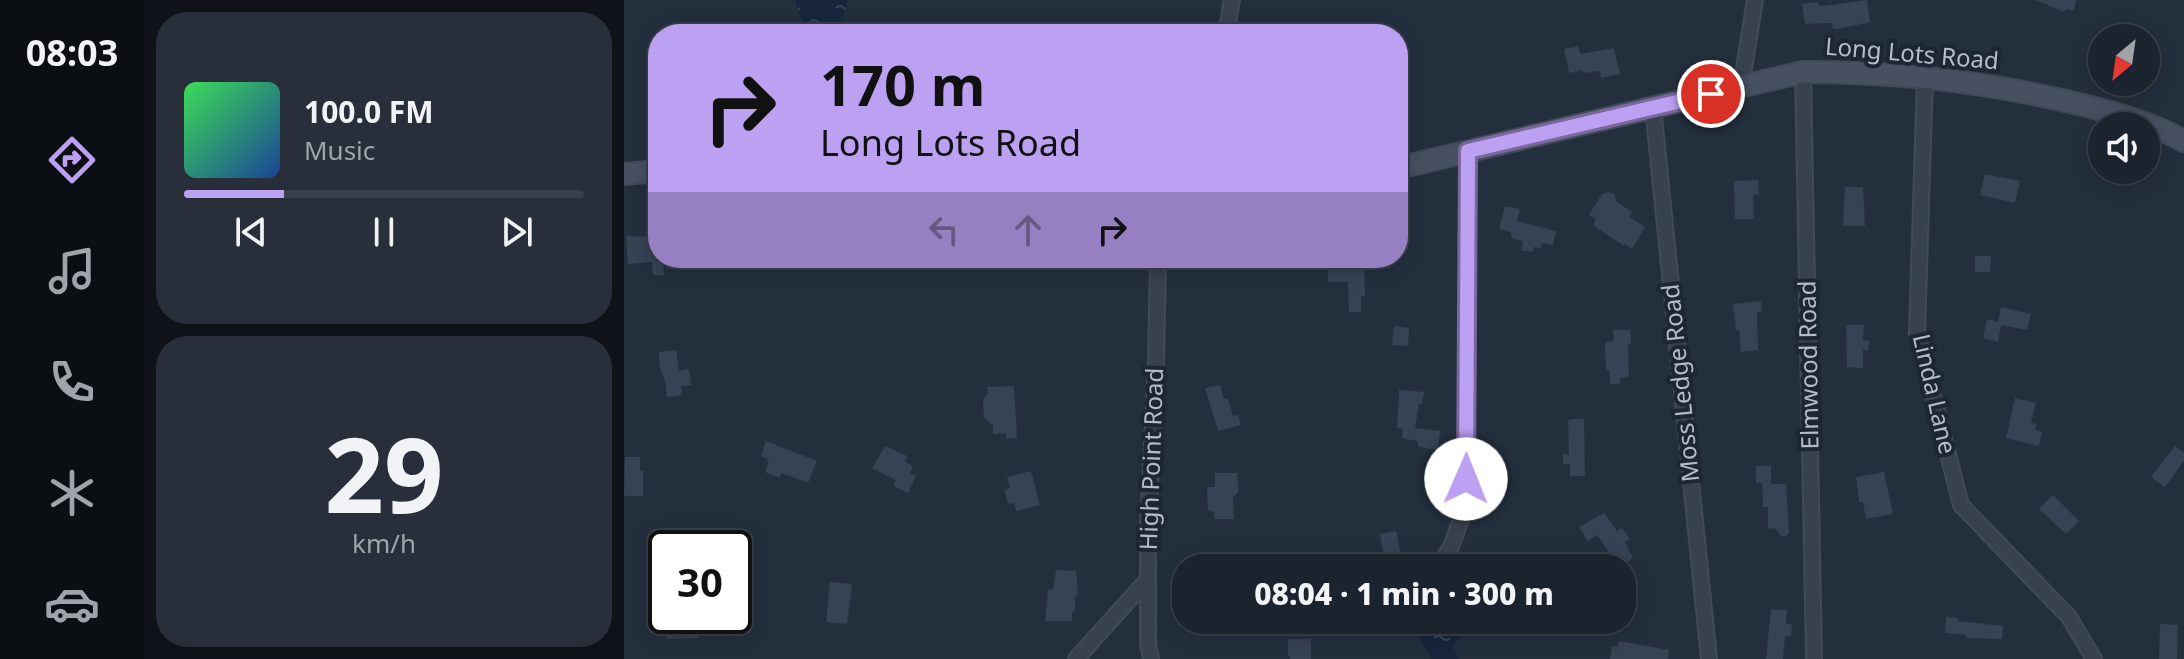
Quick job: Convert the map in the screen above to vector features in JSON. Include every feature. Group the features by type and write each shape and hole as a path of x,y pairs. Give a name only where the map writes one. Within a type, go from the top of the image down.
{"main road":[{"name":"Long Lots Road","path":"1408,166 1803,72 1863,72 1925,77 2021,91 2108,111 2184,141"},
{"path":"624,174 648,172"}],"street":[{"path":"1228,24 1232,0"},
{"path":"1741,87 1755,0"},
{"name":"Elmwood Road","path":"1803,72 1814,659"},
{"name":"Linda Lane","path":"1925,77 1917,333 1961,505 2069,617 2094,659"},
{"name":"Moss Ledge Road","path":"1653,107 1709,659"},
{"path":"1446,554 1466,506 1468,151"},
{"name":"High Point Road","path":"1151,659 1148,644 1148,525 1158,268"},
{"path":"1076,659 1148,579"}],"water":[{"path":"795,0 848,0 844,14 833,24 808,24 798,12"},
{"path":"1419,634 1463,634 1453,646 1459,659 1432,659"}],"building":[{"path":"1867,0 1870,22 1838,29 1833,29 1832,23 1805,24 1802,4 1818,2 1824,6"},
{"path":"2036,0 2076,0 2074,11 2066,9 2064,12"},
{"path":"1578,46 1580,54 1614,48 1620,74 1601,78 1600,71 1569,73 1564,49"},
{"path":"1985,174 2020,181 2015,203 1980,195"},
{"path":"1758,180 1759,194 1753,195 1754,219 1735,219 1734,181"},
{"path":"1845,187 1863,187 1865,226 1843,226"},
{"path":"1609,192 1632,212 1629,217 1645,227 1632,249 1593,225 1596,219 1589,215 1602,194"},
{"path":"1505,206 1520,209 1517,221 1556,231 1553,245 1542,243 1532,252 1521,250 1523,241 1512,239 1511,232 1499,229"},
{"path":"626,236 648,237 648,262 628,264"},
{"path":"1975,256 1991,256 1990,272 1975,272"},
{"path":"652,268 664,268 664,275 653,275"},
{"path":"1364,268 1365,296 1361,296 1361,312 1349,312 1348,282 1328,282 1328,269"},
{"path":"1761,301 1762,311 1757,312 1758,350 1741,352 1733,304"},
{"path":"2001,307 2031,314 2027,330 2001,325 1998,342 1983,338 1987,319 1998,322"},
{"path":"1846,325 1864,325 1863,340 1869,341 1868,350 1863,350 1863,368 1847,367"},
{"path":"1394,326 1409,328 1408,346 1392,345"},
{"path":"1613,330 1630,330 1629,377 1620,378 1620,384 1610,384 1610,371 1606,371 1605,342 1614,341"},
{"path":"676,350 679,371 689,369 691,385 681,386 682,395 667,397 659,352"},
{"path":"1220,385 1224,399 1228,398 1233,416 1238,415 1241,425 1218,431 1205,388"},
{"path":"1014,386 1017,438 1006,439 1006,433 993,434 993,426 984,417 983,399 988,393 987,387"},
{"path":"1399,390 1424,392 1415,428 1440,431 1438,450 1419,447 1417,441 1402,438 1403,429 1397,428"},
{"path":"2015,398 2036,403 2031,423 2037,424 2035,430 2042,432 2039,446 2006,438"},
{"path":"1584,419 1585,476 1570,476 1570,464 1563,464 1563,454 1569,454 1568,420"},
{"path":"766,441 817,461 808,483 782,473 779,478 765,472 769,462 761,456"},
{"path":"885,446 907,456 905,462 913,466 910,473 916,476 908,493 893,486 896,480 872,468"},
{"path":"2175,446 2184,453 2184,460 2165,487 2151,477"},
{"path":"625,457 640,457 643,496 624,496"},
{"path":"1756,466 1771,466 1771,484 1786,485 1789,533 1786,536 1782,537 1775,528 1768,529 1768,507 1763,507 1762,483 1756,483"},
{"path":"1031,471 1040,505 1016,511 1014,503 1008,504 1005,490 1010,488 1007,477"},
{"path":"1884,472 1893,514 1866,519 1863,502 1859,502 1856,477"},
{"path":"1215,473 1237,473 1239,491 1233,498 1234,519 1214,519 1214,512 1208,511 1207,487 1215,487"},
{"path":"2053,495 2079,521 2066,534 2039,509"},
{"path":"1604,513 1617,531 1622,528 1630,539 1625,542 1631,554 1610,554 1597,535 1588,541 1579,527"},
{"path":"1396,531 1401,554 1384,554 1380,534"},
{"path":"1056,570 1076,571 1078,595 1075,596 1072,621 1045,621 1048,589 1053,590"},
{"path":"830,582 852,584 847,624 826,622"},
{"path":"1771,609 1787,610 1786,624 1792,624 1791,636 1785,636 1783,659 1766,659"},
{"path":"1946,617 2003,626 2002,639 1966,638 1966,635 1945,633"},
{"path":"2160,624 2178,625 2177,659 2159,659"},
{"path":"667,634 698,634 698,638 667,639"},
{"path":"1288,639 1311,639 1311,659 1290,659"},
{"path":"1619,641 1669,650 1668,659 1610,659 1612,646 1618,647"}],"route":[{"path":"1466,479 1468,151 1711,94"}]}
